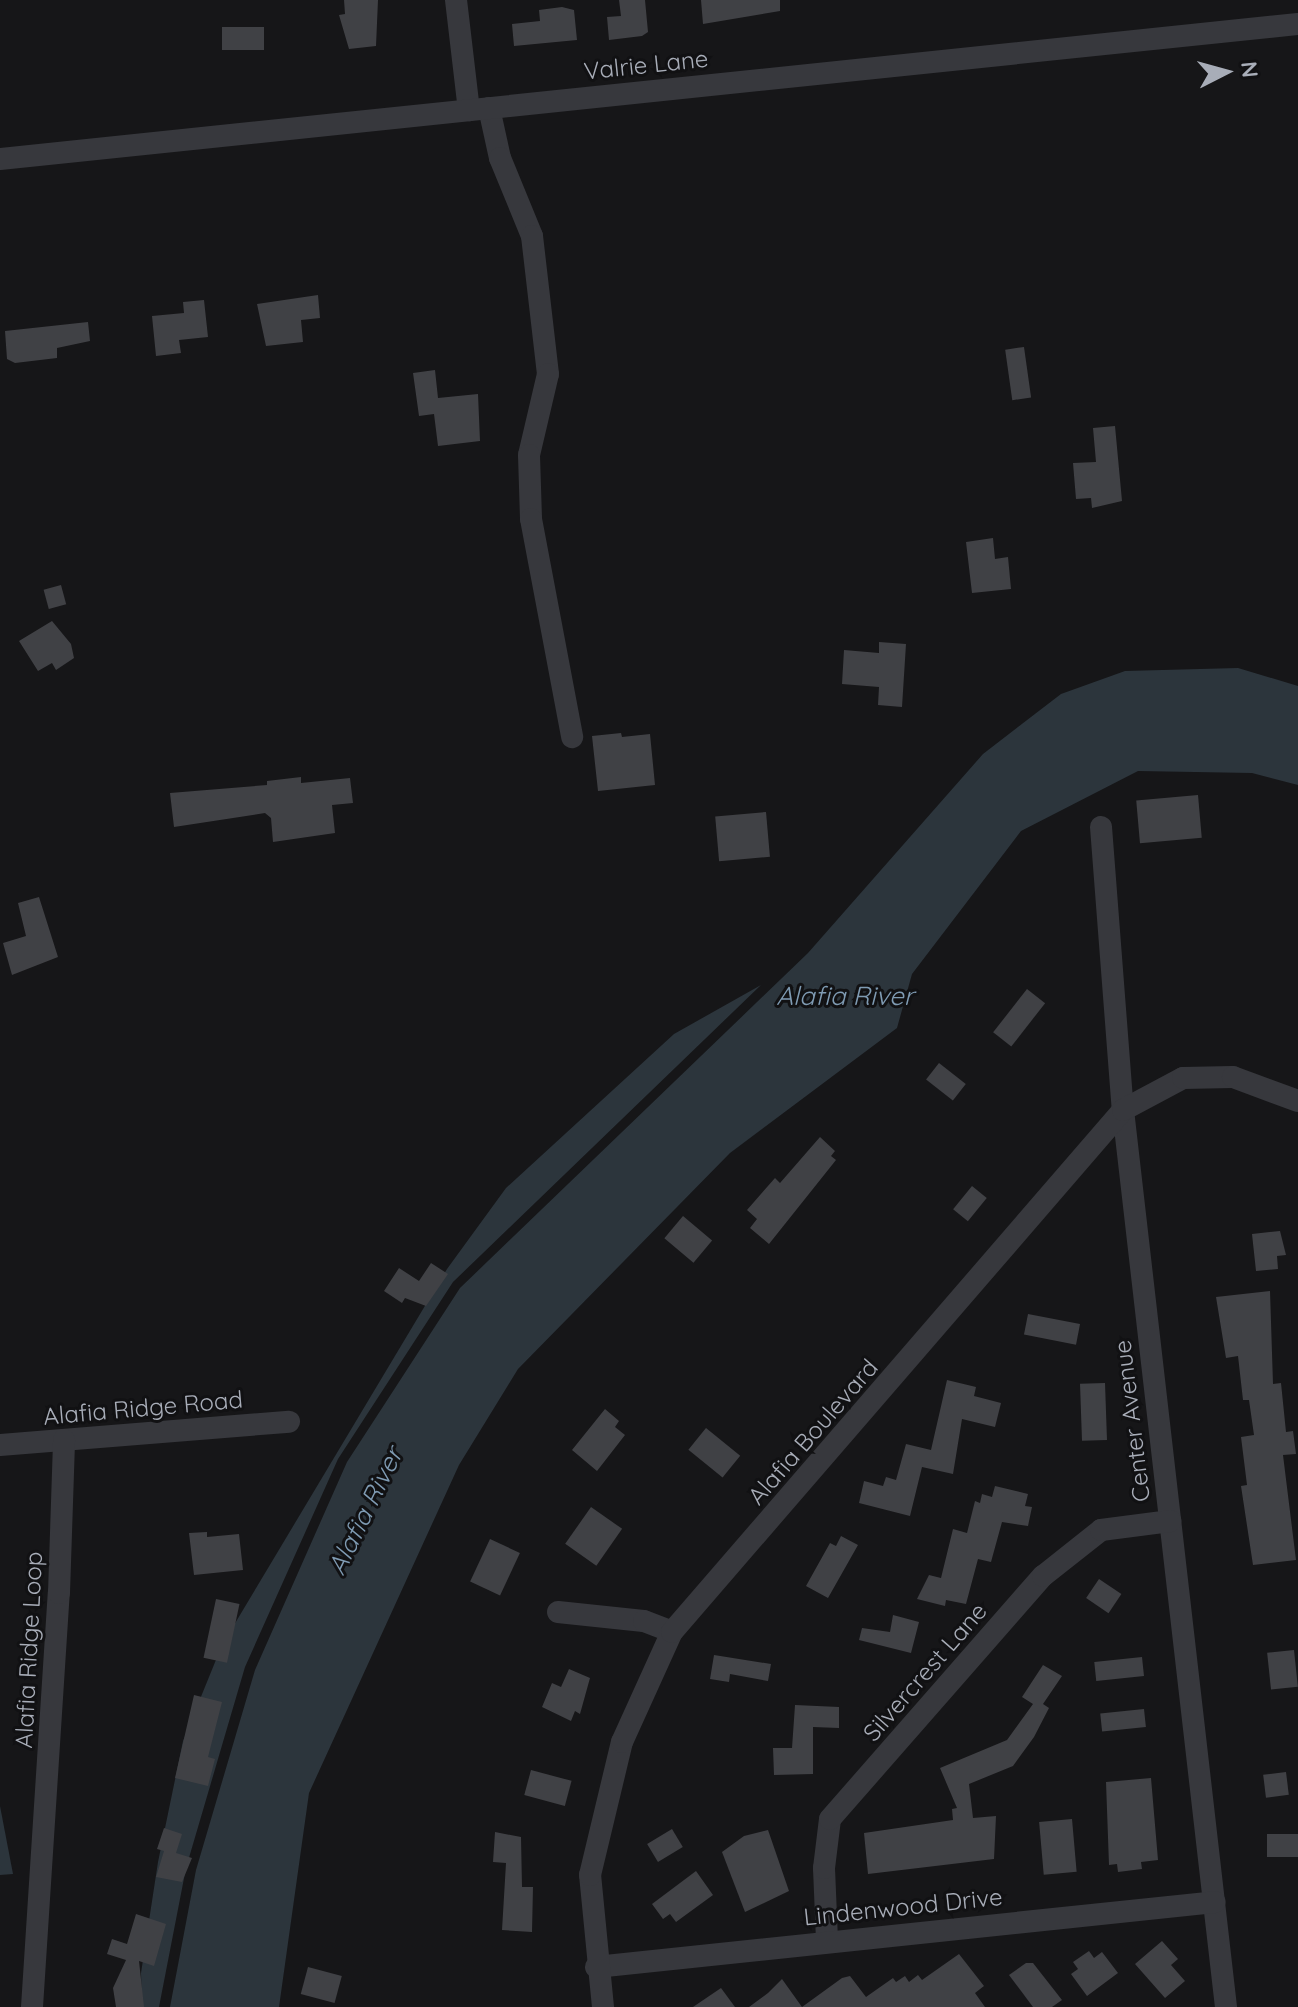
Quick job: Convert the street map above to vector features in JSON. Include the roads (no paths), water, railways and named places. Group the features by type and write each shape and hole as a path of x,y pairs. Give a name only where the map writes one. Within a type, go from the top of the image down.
{"street":[{"path":"456,0 479,109 532,236 548,374 529,455 531,519 572,737"},
{"name":"Valrie Lane","path":"0,159 1298,24"},
{"name":"Center Avenue","path":"1101,827 1123,1110 1226,2007"},
{"name":"Alafia Boulevard","path":"603,2007 596,1967 590,1875 622,1742 672,1632 1123,1110 1183,1078 1233,1077 1298,1101"},
{"name":"Alafia Ridge Road","path":"0,1445 289,1422"},
{"name":"Alafia Ridge Loop","path":"32,2007 59,1593 64,1440"},
{"name":"Silvercrest Lane","path":"827,1940 824,1868 830,1819 1043,1576 1101,1530 1170,1521"},
{"path":"558,1612 644,1621 672,1632"},
{"name":"Lindenwood Drive","path":"596,1967 827,1940 1215,1902"}],"water":[{"name":"Alafia River","path":"1238,668 1298,686 1298,785 1252,773 1138,771 1021,831 912,974 897,1028 730,1153 518,1369 459,1465 309,1793 279,2007 170,2007 196,1870 255,1670 347,1462 460,1288 808,953 983,754 1061,694 1125,671"},
{"path":"761,985 453,1282 338,1459 245,1667 186,1868 159,2007 142,2007 141,1973 158,1862 183,1741 222,1645 447,1269 506,1188 674,1034"},
{"path":"0,1806 13,1874 0,1875"}]}
